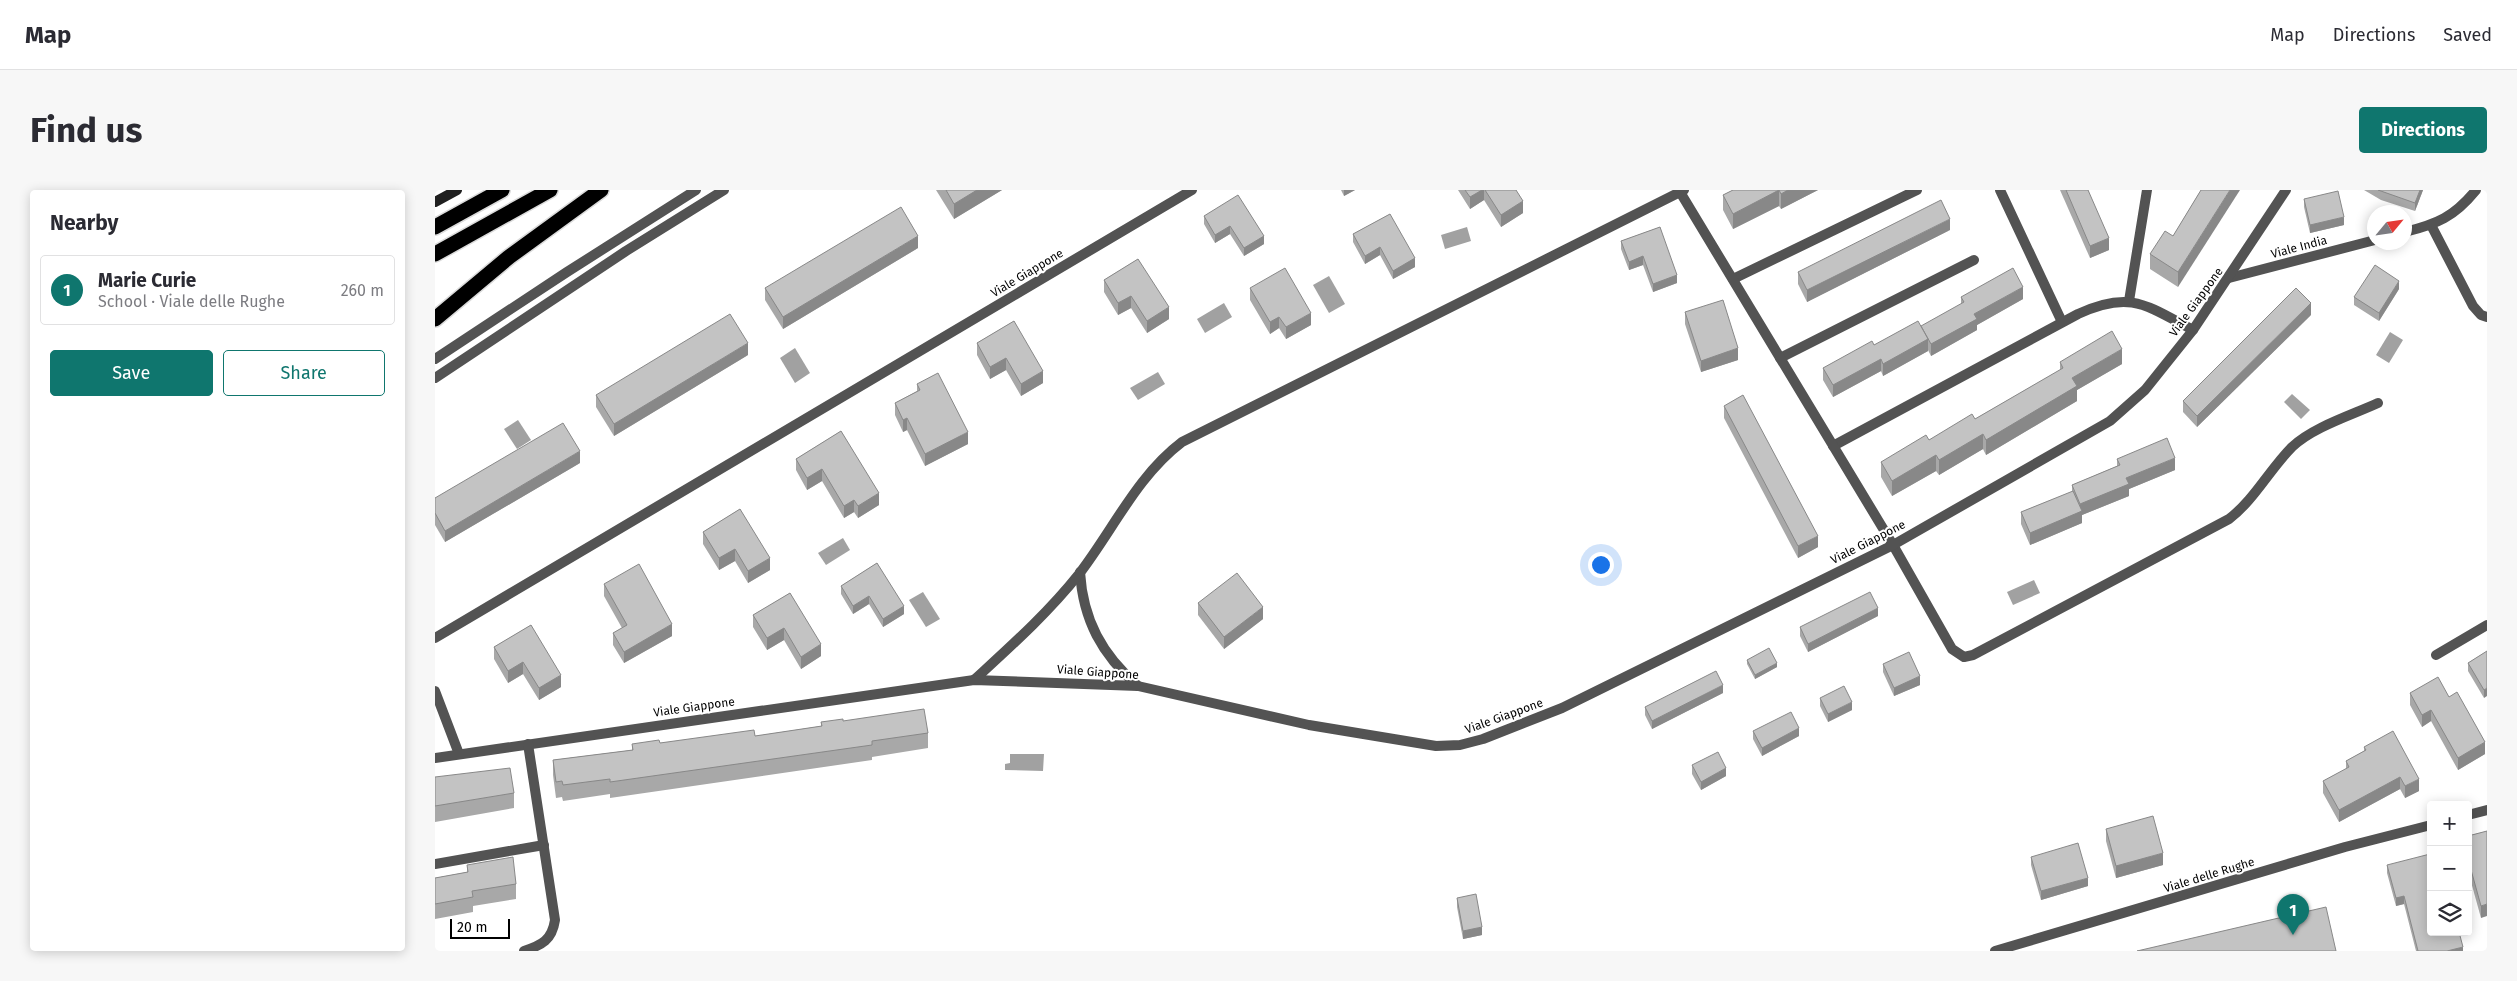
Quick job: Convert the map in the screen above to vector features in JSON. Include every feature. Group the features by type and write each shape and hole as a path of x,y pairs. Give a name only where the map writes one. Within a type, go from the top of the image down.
{"highway":[{"path":"435,227 502,190"},
{"path":"435,254 550,190"},
{"path":"435,319 509,257 601,190"}],"street":[{"path":"435,202 457,190"},
{"path":"435,359 696,190"},
{"path":"435,378 626,251 724,190"},
{"name":"Viale Giappone","path":"435,638 1192,190"},
{"path":"1733,279 1917,190"},
{"path":"2000,190 2062,322"},
{"path":"2129,301 2147,190"},
{"name":"Viale Giappone","path":"435,758 974,680 1138,686 1309,725 1435,746 1460,745 1483,739 1562,708 1893,545 2110,421 2145,390 2193,330 2286,190"},
{"path":"2412,230 2431,225 2456,211 2475,190"},
{"path":"974,680 1042,616 1080,572 1155,465 1187,439 1682,191 1893,545 1952,649 1964,657 1973,655 2229,519 2241,509 2296,444 2308,435 2377,403"},
{"path":"435,197 446,196"},
{"path":"2431,225 2473,306 2479,313 2487,317"},
{"name":"Viale India","path":"2229,278 2367,242"},
{"path":"1780,358 1974,260"},
{"path":"1833,446 2062,322 2105,303 2129,301 2153,309 2193,330"},
{"path":"1080,572 1081,594 1091,626 1106,653 1138,686"},
{"path":"2435,655 2487,625"},
{"path":"435,691 459,754"},
{"path":"524,951 545,943 554,929 555,912 528,744"},
{"path":"2472,814 2487,810"},
{"name":"Viale delle Rughe","path":"1995,951 2020,948 2345,847 2427,825"},
{"path":"435,864 544,845"}],"shaded area":[{"path":"1467,227 1471,241 1445,249 1441,235"},
{"path":"1329,276 1345,304 1329,313 1313,285"},
{"path":"1224,303 1232,317 1205,333 1197,319"},
{"path":"2390,332 2403,340 2389,363 2376,355"},
{"path":"795,348 810,373 795,383 780,358"},
{"path":"1158,372 1165,384 1138,400 1130,388"},
{"path":"2292,394 2310,410 2301,419 2284,402"},
{"path":"518,420 531,440 517,449 504,429"},
{"path":"843,538 850,550 826,565 818,553"},
{"path":"2034,580 2040,593 2013,605 2007,592"},
{"path":"923,592 940,619 926,627 909,600"},
{"path":"1010,754 1044,754 1043,771 1005,770 1005,764 1010,763"}],"building":[{"path":"946,190 977,190 954,204"},
{"path":"1465,190 1482,190 1470,197"},
{"path":"1485,190 1516,190 1523,201 1501,215"},
{"path":"1733,190 1779,190 1733,214 1723,195"},
{"path":"1779,190 1788,190 1781,194"},
{"path":"2066,190 2088,190 2109,238 2090,246"},
{"path":"2201,190 2230,190 2178,272 2150,254 2165,231 2173,236"},
{"path":"2378,190 2420,190 2415,203"},
{"path":"2338,191 2344,217 2310,225 2304,199"},
{"path":"1238,195 1264,236 1244,248 1230,226 1215,235 1204,216"},
{"path":"1941,200 1950,219 1807,290 1798,272"},
{"path":"901,207 918,236 783,317 765,288"},
{"path":"1390,214 1415,258 1393,271 1380,247 1365,256 1353,234"},
{"path":"1660,227 1677,275 1653,284 1643,256 1629,262 1621,241"},
{"path":"1138,259 1169,307 1147,321 1131,296 1118,303 1104,280"},
{"path":"2375,265 2399,281 2379,313 2354,297"},
{"path":"1285,268 1311,313 1286,327 1279,317 1270,322 1250,288"},
{"path":"2013,268 2023,287 1974,314 1977,319 1931,344 1921,326 1964,302 1961,297"},
{"path":"2296,288 2311,303 2197,416 2183,401"},
{"path":"1723,300 1738,348 1701,361 1685,312"},
{"path":"730,314 748,343 614,424 596,395"},
{"path":"1014,321 1043,371 1021,384 1006,358 990,367 977,343"},
{"path":"1918,321 1928,339 1883,364 1881,359 1833,385 1823,368 1872,341 1874,345"},
{"path":"2112,331 2122,349 2072,378 2077,386 1986,440 1983,434 1939,460 1936,455 1892,481 1881,462 1926,435 1929,440 1972,414 1975,419 2063,368 2060,362"},
{"path":"938,373 968,432 925,454 907,418 903,420 895,403 920,390 917,384"},
{"path":"1743,395 1818,536 1798,546 1724,406"},
{"path":"563,423 580,451 445,531 435,513 435,498"},
{"path":"841,431 879,493 858,506 854,500 844,506 822,469 807,478 796,459"},
{"path":"2167,438 2175,458 2126,478 2129,484 2080,504 2072,485 2120,465 2117,459"},
{"path":"2073,491 2082,511 2030,533 2021,512"},
{"path":"740,509 770,558 748,571 735,549 719,558 703,532"},
{"path":"877,563 904,606 883,619 869,596 853,606 841,586"},
{"path":"639,564 672,624 624,652 613,633 627,625 604,584"},
{"path":"1237,573 1263,607 1224,637 1198,603"},
{"path":"1870,592 1878,608 1808,644 1800,627"},
{"path":"790,593 821,644 801,657 784,628 767,638 753,615"},
{"path":"531,625 561,675 539,688 523,662 508,671 494,647"},
{"path":"1769,648 1777,663 1755,675 1747,660"},
{"path":"2487,651 2487,688 2484,690 2468,663"},
{"path":"1909,652 1920,676 1894,688 1883,664"},
{"path":"1716,671 1723,685 1652,721 1645,707"},
{"path":"2438,677 2449,697 2457,692 2485,742 2458,758 2431,710 2422,715 2410,693"},
{"path":"1844,686 1852,702 1828,714 1820,698"},
{"path":"924,709 928,733 872,741 872,745 610,782 610,779 563,785 562,781 556,782 553,760 633,750 632,744 659,740 660,743 754,730 755,736 822,726 821,722 843,719 843,721"},
{"path":"1791,712 1799,728 1762,748 1753,731"},
{"path":"2393,731 2419,779 2405,786 2400,777 2339,810 2323,781 2349,767 2346,761 2366,750 2364,747"},
{"path":"1718,752 1726,768 1701,782 1692,765"},
{"path":"510,768 514,793 435,806 435,777"},
{"path":"2153,816 2163,853 2116,866 2106,829"},
{"path":"2487,831 2487,904 2481,906 2472,873 2472,835"},
{"path":"2078,843 2088,878 2041,891 2031,857"},
{"path":"2427,855 2427,936 2460,936 2463,947 2447,951 2418,951 2404,896 2396,898 2387,865"},
{"path":"513,857 516,884 472,891 473,897 435,904 435,878 468,872 467,865"},
{"path":"1476,894 1482,927 1463,931 1457,898"},
{"path":"2326,907 2336,951 2137,951"}],"place":[{"name":"Marie Curie","path":"2293,935"}]}
